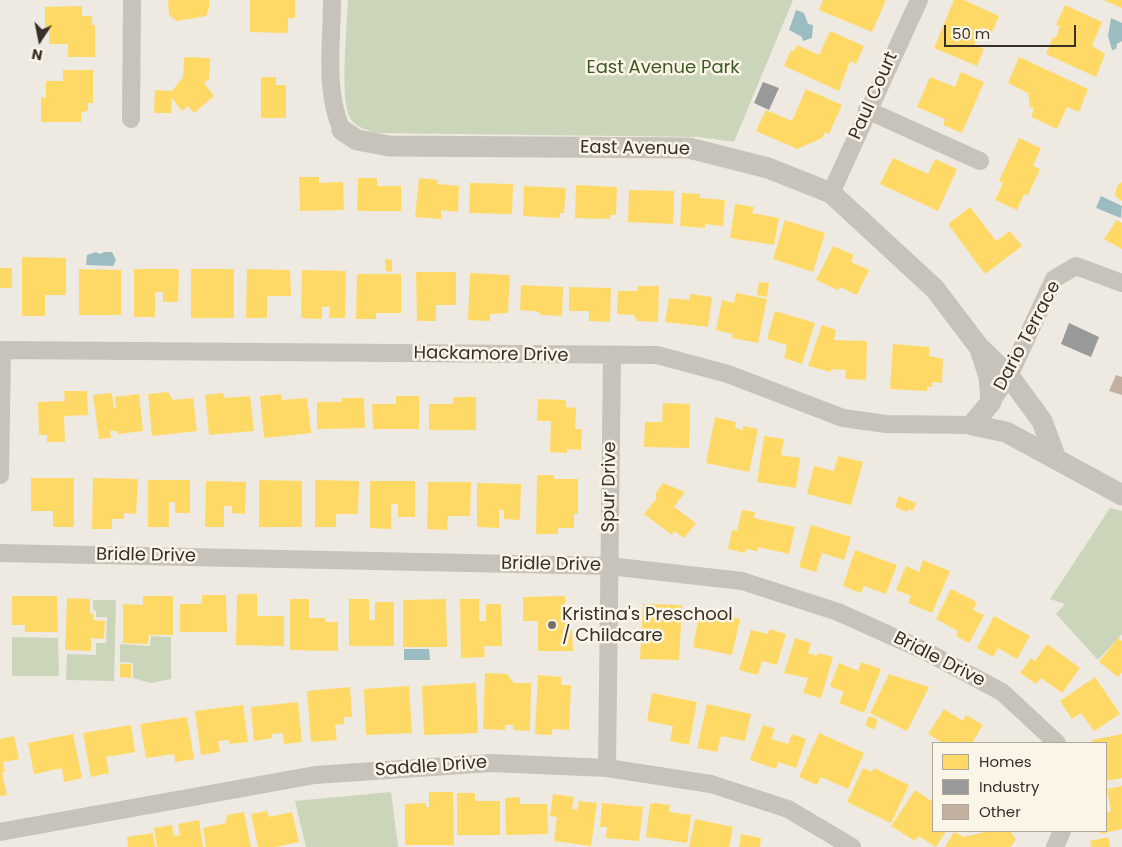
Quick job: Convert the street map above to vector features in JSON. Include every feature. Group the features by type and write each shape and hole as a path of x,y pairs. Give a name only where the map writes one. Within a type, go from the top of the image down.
{"street":[{"path":"130,120 132,0"},
{"path":"332,0 331,94 335,115 342,130"},
{"name":"Paul Court","path":"831,193 918,0"},
{"path":"868,110 980,162"},
{"name":"East Avenue","path":"342,130 357,140 390,146 689,148 768,168 831,193 935,289 979,347 1009,376 1042,421 1056,459"},
{"name":"Dario Terrace","path":"992,402 1009,376 1054,279 1076,266 1122,283"},
{"name":"East Avenue","path":"979,347 989,377 992,402"},
{"path":"0,475 1,350"},
{"name":"Hackamore Drive","path":"1,350 657,355 728,374 843,418 886,424 972,425"},
{"name":"Spur Drive","path":"607,768 612,356"},
{"path":"992,402 972,425 1006,432 1122,495"},
{"name":"Bridle Drive","path":"0,553 609,566 742,581 838,612 925,651 1002,692 1056,742"},
{"name":"Saddle Drive","path":"0,832 315,775 492,763 607,768 711,784 788,809 852,847"},
{"path":"1055,847 1062,832"}],"green space":[{"name":"East Avenue Park","path":"348,0 793,0 734,142 699,137 374,133 353,122 346,106 344,77"},
{"path":"1110,508 1122,511 1122,634 1098,660 1056,614 1065,604 1050,599"},
{"path":"93,600 116,600 114,681 66,680 67,654 96,655 96,643 106,643 107,617 96,617 96,611 93,609"},
{"path":"151,636 171,637 171,679 151,683 133,678 133,663 120,662 120,644 150,646"},
{"path":"12,637 58,638 59,676 12,676"},
{"path":"391,792 398,847 306,847 295,801"}],"water":[{"path":"796,10 804,13 808,24 813,25 812,38 803,41 802,37 789,30"},
{"path":"1111,18 1122,23 1122,41 1117,44 1116,49 1112,50 1108,36"},
{"path":"1101,196 1122,206 1121,218 1096,208"},
{"path":"96,252 100,254 112,252 116,260 113,266 86,265 87,255"},
{"path":"404,649 429,649 430,660 404,660"}],"building: Homes":[{"path":"168,0 209,0 209,8 206,16 177,21 169,15"},
{"path":"250,0 295,0 295,18 288,18 288,33 250,32"},
{"path":"823,0 886,0 872,32 819,10"},
{"path":"954,0 964,0 999,16 992,32 982,27 974,45 984,49 977,66 934,48"},
{"path":"1103,0 1122,0 1122,8"},
{"path":"1065,5 1102,22 1092,46 1105,54 1096,77 1046,54 1053,37 1056,38 1060,26 1056,25"},
{"path":"82,6 82,16 92,16 92,25 95,25 95,57 68,57 68,44 49,44 49,28 45,28 45,7"},
{"path":"830,31 864,46 856,64 850,61 839,91 784,66 791,50 794,51 797,45 819,55"},
{"path":"184,57 210,58 209,79 204,83 214,96 194,113 188,106 182,111 172,98 171,113 154,113 155,90 172,91 183,77"},
{"path":"1019,57 1088,89 1079,112 1067,107 1057,129 1031,117 1034,108 1030,107 1028,93 1008,83"},
{"path":"63,70 93,70 93,103 88,103 88,111 81,112 81,122 41,122 41,97 46,98 46,81 63,81"},
{"path":"961,72 984,82 962,133 943,125 945,119 917,107 930,77 955,87"},
{"path":"261,77 276,77 276,85 286,85 286,118 261,118"},
{"path":"806,89 842,105 829,134 825,132 822,138 797,149 756,131 766,110 792,121"},
{"path":"1019,138 1041,148 1033,166 1040,169 1028,195 1024,194 1017,210 995,200 1003,183 999,181"},
{"path":"893,158 928,174 935,159 957,169 938,211 880,184"},
{"path":"299,177 319,177 319,183 343,182 344,210 300,211"},
{"path":"358,178 377,178 377,186 401,186 401,211 357,211"},
{"path":"419,178 438,180 437,184 459,186 458,212 441,210 441,219 415,217"},
{"path":"1122,182 1122,201 1115,196 1117,186"},
{"path":"470,183 513,184 512,214 469,213"},
{"path":"576,185 617,187 616,215 610,215 610,219 575,218"},
{"path":"524,186 566,188 564,213 560,213 559,218 523,216"},
{"path":"629,190 674,191 673,224 628,222"},
{"path":"682,193 700,194 700,198 725,200 723,226 705,224 705,228 680,226"},
{"path":"735,204 754,207 752,213 779,218 774,245 730,238"},
{"path":"970,207 996,241 1010,231 1022,246 985,274 948,224"},
{"path":"785,220 825,233 813,272 773,259"},
{"path":"1117,220 1122,223 1122,249 1104,239"},
{"path":"833,246 854,255 851,262 869,270 857,295 840,287 838,290 816,280"},
{"path":"22,257 66,258 66,295 45,295 45,316 22,316"},
{"path":"385,259 392,260 392,272 386,271"},
{"path":"0,268 12,268 12,288 0,288"},
{"path":"79,269 121,270 121,315 79,315"},
{"path":"134,269 179,269 178,302 163,302 163,292 155,292 155,317 134,317"},
{"path":"191,269 234,269 234,318 191,318"},
{"path":"247,269 290,270 291,296 267,296 267,318 246,318"},
{"path":"302,270 346,271 345,318 329,318 330,307 322,307 322,319 301,318"},
{"path":"416,272 456,272 456,305 436,305 436,321 417,321"},
{"path":"470,273 510,275 508,313 490,314 490,321 468,320"},
{"path":"357,274 401,274 401,313 376,313 376,319 356,319"},
{"path":"759,282 769,283 767,297 757,295"},
{"path":"521,285 563,287 562,316 540,315 540,312 520,310"},
{"path":"638,286 659,286 658,322 637,321 634,315 617,314 618,291 638,291"},
{"path":"569,287 611,288 610,322 589,321 589,311 569,311"},
{"path":"736,293 767,299 758,343 732,338 733,334 716,330 722,300 734,303"},
{"path":"690,294 712,297 708,327 665,322 669,298 689,300"},
{"path":"775,311 815,323 802,364 784,358 787,345 767,339"},
{"path":"822,325 836,330 834,340 867,341 866,380 845,379 846,370 831,369 831,372 808,366"},
{"path":"893,344 929,347 929,356 943,359 942,383 932,382 932,387 927,387 927,391 890,389"},
{"path":"64,391 87,391 88,415 64,416 65,442 47,442 47,435 39,435 38,402 65,401"},
{"path":"168,392 173,400 193,398 197,431 152,436 148,394"},
{"path":"112,393 114,409 116,408 115,397 139,394 143,431 118,434 118,431 110,431 111,438 99,439 93,395"},
{"path":"223,393 224,398 250,396 254,431 209,435 205,395"},
{"path":"281,394 282,400 307,398 311,433 264,438 260,396"},
{"path":"396,396 419,396 419,429 373,429 372,404 396,404"},
{"path":"453,397 476,397 476,430 429,430 429,404 453,404"},
{"path":"342,398 364,398 365,428 317,429 317,402 342,402"},
{"path":"538,399 566,400 566,407 576,408 575,429 582,429 581,450 567,449 567,453 550,452 551,421 537,421"},
{"path":"663,403 690,404 689,448 644,447 645,422 662,422"},
{"path":"715,417 736,422 735,428 743,430 743,426 758,429 749,472 706,463"},
{"path":"764,436 784,439 781,455 800,458 796,488 757,482"},
{"path":"838,456 863,462 851,505 807,494 814,466 834,471"},
{"path":"537,475 554,475 554,479 578,479 578,514 574,514 574,528 558,528 558,534 536,534"},
{"path":"31,478 74,478 74,527 53,527 53,511 31,511"},
{"path":"93,478 138,479 136,514 124,513 124,519 112,519 112,529 92,529"},
{"path":"148,480 190,480 190,513 175,513 175,502 169,502 169,527 148,527"},
{"path":"259,480 302,481 302,527 259,527"},
{"path":"315,480 359,481 358,514 336,514 336,527 315,527"},
{"path":"206,481 246,482 245,514 232,513 232,506 224,506 224,527 205,527"},
{"path":"370,481 415,481 415,517 398,517 398,504 391,504 391,529 370,528"},
{"path":"428,482 471,482 470,516 448,516 447,530 427,529"},
{"path":"477,483 521,484 520,520 504,519 504,510 499,510 499,528 477,527"},
{"path":"663,483 685,492 674,507 696,523 684,538 674,531 672,535 644,514 657,498 655,494"},
{"path":"899,496 916,503 913,511 908,509 907,512 895,507"},
{"path":"742,510 755,512 754,518 795,527 789,554 758,547 757,551 746,549 745,553 728,549 732,530 737,531"},
{"path":"811,525 851,537 844,560 822,553 816,572 799,567"},
{"path":"855,550 897,565 886,594 864,586 861,593 843,586"},
{"path":"923,560 950,571 932,613 908,603 911,596 896,590 906,566 919,572"},
{"path":"951,589 977,602 973,610 984,615 969,643 956,636 958,631 936,619"},
{"path":"237,594 257,594 257,616 284,616 284,646 236,645"},
{"path":"202,595 226,595 227,632 180,632 180,604 202,604"},
{"path":"12,596 57,596 58,632 25,632 25,625 12,625"},
{"path":"143,596 173,596 173,635 149,635 148,644 123,643 123,604 143,605"},
{"name":"Kristina's Preschool / Childcare","path":"565,596 566,630 572,630 573,651 538,651 538,621 523,621 523,597"},
{"path":"67,598 90,599 90,613 94,614 93,620 105,621 104,639 91,638 91,651 65,650"},
{"path":"290,599 309,599 309,618 325,618 325,622 338,622 338,651 290,650"},
{"path":"349,599 369,599 369,620 375,620 375,602 394,602 394,646 349,646"},
{"path":"446,599 447,647 403,647 403,600"},
{"path":"460,599 479,599 479,621 486,621 486,604 501,604 502,646 484,646 485,657 461,658"},
{"path":"643,604 682,605 679,660 640,659"},
{"path":"718,614 740,619 732,655 693,647 699,615 717,618"},
{"path":"994,616 1030,636 1017,659 998,648 993,657 977,648"},
{"path":"769,629 786,634 777,665 762,661 758,675 739,670 751,630 768,634"},
{"path":"795,638 811,643 808,653 817,656 818,653 833,657 821,698 803,693 808,678 784,673"},
{"path":"1118,638 1122,641 1122,672 1118,677 1099,662"},
{"path":"1047,644 1080,668 1062,693 1041,678 1036,684 1020,673 1031,658 1035,661"},
{"path":"861,662 881,669 864,713 839,703 844,692 830,686 839,663 858,671"},
{"path":"120,664 131,664 131,678 120,677"},
{"path":"485,673 507,674 514,683 531,683 530,731 513,730 513,725 505,725 505,730 483,729"},
{"path":"889,674 929,687 907,731 870,713"},
{"path":"538,675 561,677 561,685 571,685 569,730 552,729 552,735 535,734"},
{"path":"1095,677 1120,714 1094,731 1081,713 1072,719 1060,701"},
{"path":"476,683 478,733 424,735 422,686"},
{"path":"409,686 412,733 366,735 364,689"},
{"path":"350,687 352,717 344,717 344,724 335,725 337,740 311,742 307,691"},
{"path":"652,693 697,702 689,745 670,741 673,726 647,721"},
{"path":"298,702 302,742 284,744 283,733 272,734 272,738 254,741 251,707"},
{"path":"707,704 751,714 745,741 721,736 717,752 697,748"},
{"path":"243,705 248,742 229,744 229,740 218,741 220,752 201,755 195,711"},
{"path":"944,709 963,721 966,715 983,725 973,742 941,742 928,734"},
{"path":"869,716 878,720 874,730 865,725"},
{"path":"187,717 194,759 175,762 174,754 146,758 140,724"},
{"path":"131,725 135,752 106,757 109,773 91,777 83,733"},
{"path":"763,725 775,729 771,739 788,744 792,734 806,739 796,768 778,762 776,769 750,760"},
{"path":"819,733 864,753 848,789 821,777 817,785 799,777"},
{"path":"73,734 82,778 64,782 62,768 34,774 28,743"},
{"path":"1122,734 1122,778 1107,781 1107,742 1093,742 1092,740"},
{"path":"14,736 19,759 3,762 5,772 2,773 7,795 0,796 0,739"},
{"path":"863,768 872,772 874,768 909,785 891,823 847,802"},
{"path":"1122,786 1122,829 1101,834 1100,832 1107,832 1107,813 1111,811 1107,789"},
{"path":"915,790 932,801 932,832 945,832 936,847 918,836 915,841 891,826"},
{"path":"429,792 453,792 454,845 405,845 405,804 426,803 426,807 429,807"},
{"path":"457,793 475,793 475,801 500,801 500,835 457,835"},
{"path":"553,794 574,797 572,809 577,810 579,801 597,803 591,846 554,841 557,817 550,816"},
{"path":"520,797 520,804 547,804 548,834 506,835 505,798"},
{"path":"602,803 643,807 639,841 606,838 607,827 600,827"},
{"path":"650,804 670,805 669,812 691,815 687,843 646,837"},
{"path":"267,811 269,817 292,812 299,842 275,847 258,847 251,814"},
{"path":"244,812 251,847 206,847 203,828 226,823 227,815"},
{"path":"695,819 733,827 729,847 689,847"},
{"path":"199,820 203,847 157,847 154,828 172,825 174,836 180,835 178,824"},
{"path":"954,832 964,837 985,832 1011,832 1016,840 1010,847 945,847"},
{"path":"153,833 155,847 128,847 127,837"},
{"path":"741,834 761,838 760,847 739,847"},
{"path":"1108,837 1110,847 1091,847 1090,841"}],"building: Industry":[{"path":"763,82 779,88 769,110 754,103"},
{"path":"1069,323 1099,337 1091,357 1061,344"}],"building: Other":[{"path":"1116,375 1122,377 1122,395 1109,391"}],"place":[{"name":"Kristina's Preschool / Childcare","path":"552,625"}]}
